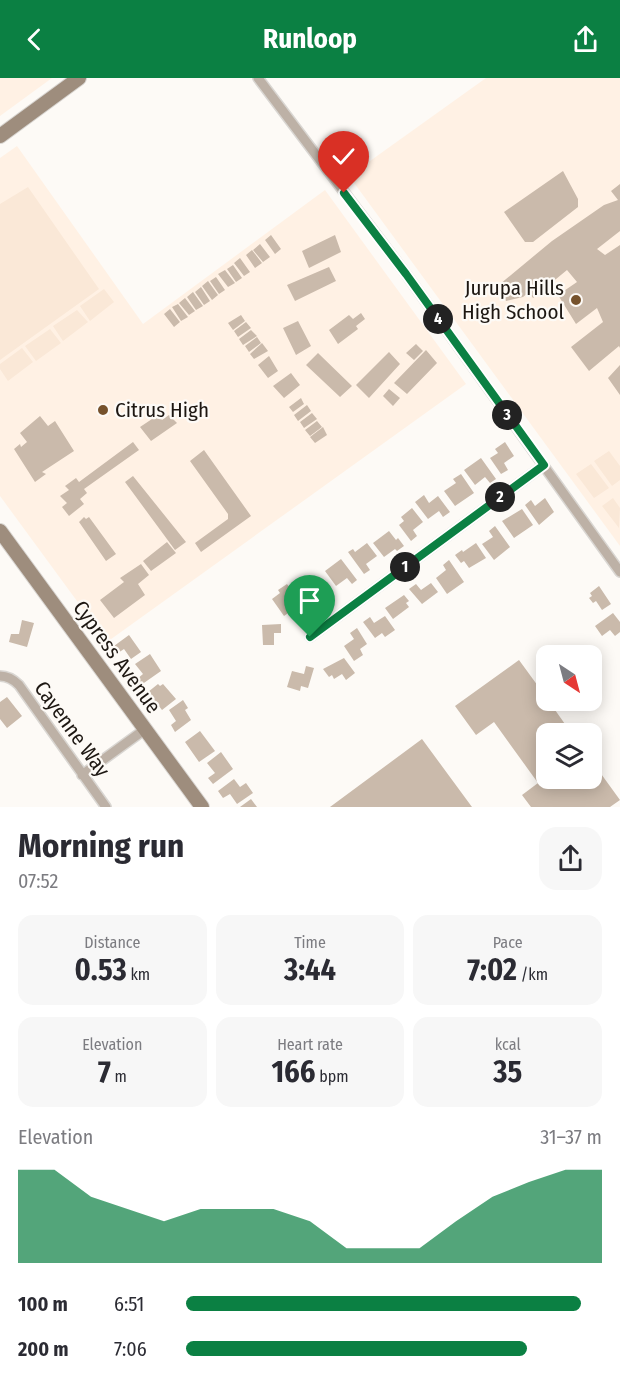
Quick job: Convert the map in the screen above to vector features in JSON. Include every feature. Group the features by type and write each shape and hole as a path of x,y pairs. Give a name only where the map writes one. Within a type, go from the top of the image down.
{"street":[{"path":"0,136 79,78"},
{"path":"258,78 406,274 620,572"},
{"path":"310,637 544,465"},
{"name":"Cypress Avenue","path":"0,531 202,807"},
{"name":"Cayenne Way","path":"3,676 19,685 106,807"},
{"path":"82,775 144,730"}],"shaded area":[{"path":"0,78 52,78 0,116"},
{"name":"Jurupa Hills High School","path":"486,78 620,78 620,546 349,176"},
{"path":"17,146 143,324 325,190 466,384 107,642 0,496 0,158"},
{"path":"28,187 99,289 0,360 0,204"},
{"path":"104,289 114,302 90,321 80,306"},
{"path":"77,310 88,322 63,341 53,326"},
{"path":"50,329 61,343 36,361 25,346"},
{"path":"22,348 33,362 8,381 0,369 0,364"},
{"path":"609,451 620,466 620,480 612,486 594,461"},
{"path":"591,464 609,488 594,498 576,474"},
{"path":"613,498 620,508 619,528 602,506"}],"building":[{"path":"563,171 578,199 578,207 533,242 525,242 504,212"},
{"path":"620,184 620,231 597,249 605,255 620,245 620,348 619,346 589,371 571,347 603,322 597,308 576,324 558,295 577,282 567,270 533,298 529,292 523,297 506,301 500,284 552,241 604,205 618,200 611,191"},
{"path":"271,235 281,249 275,254 265,240"},
{"path":"335,235 341,252 309,268 302,251"},
{"path":"260,244 270,257 263,262 253,250"},
{"path":"252,250 262,263 255,268 246,255"},
{"path":"240,258 250,272 244,276 234,263"},
{"path":"233,265 242,278 236,282 227,269"},
{"path":"329,267 336,281 295,301 287,285"},
{"path":"225,270 235,283 228,287 218,274"},
{"path":"216,277 225,290 219,294 210,281"},
{"path":"208,281 218,295 212,300 202,286"},
{"path":"201,287 210,301 204,305 195,292"},
{"path":"193,292 203,306 196,310 187,297"},
{"path":"185,298 195,311 189,315 179,303"},
{"path":"178,304 188,317 181,321 172,307"},
{"path":"170,309 180,322 174,327 164,314"},
{"path":"361,313 365,319 356,326 358,329 338,344 329,330 349,315 353,319"},
{"path":"241,315 245,321 233,330 228,323"},
{"path":"298,321 311,346 296,355 283,328"},
{"path":"246,322 251,328 238,337 234,331"},
{"path":"251,330 257,336 243,345 239,339"},
{"path":"257,337 261,343 249,352 245,346"},
{"path":"262,343 268,351 254,359 250,354"},
{"path":"416,344 423,351 414,360 406,353"},
{"path":"426,350 437,363 407,394 394,383"},
{"path":"389,352 400,364 369,398 356,385"},
{"path":"318,353 352,386 340,397 306,365"},
{"path":"269,356 278,371 268,378 258,365"},
{"path":"620,365 620,395 608,378"},
{"path":"291,373 300,385 284,398 273,386"},
{"path":"389,389 400,398 393,406 383,396"},
{"path":"301,398 304,404 293,412 289,407"},
{"path":"307,405 311,411 298,421 294,415"},
{"path":"312,413 317,419 304,428 300,422"},
{"path":"158,415 162,420 169,415 177,423 151,441 140,427"},
{"path":"40,416 48,426 55,421 74,451 42,472 46,474 35,482 14,449 27,442 20,433"},
{"path":"317,421 322,427 310,436 305,430"},
{"path":"323,427 327,435 315,443 310,437"},
{"path":"133,442 139,450 84,489 87,493 80,499 84,504 69,516 62,507 67,503 60,496 69,490 65,486 76,478 79,482"},
{"path":"505,442 514,456 504,463 508,470 501,474 490,458 498,453 495,449"},
{"path":"204,450 251,516 201,552 195,543 228,519 228,514 190,461"},
{"path":"481,458 496,479 490,483 485,477 475,485 464,470"},
{"path":"461,474 474,493 455,506 444,491 456,483 453,479"},
{"path":"133,476 186,542 175,550 125,482"},
{"path":"424,495 429,503 438,496 450,512 443,517 439,511 428,519 415,502"},
{"path":"545,498 554,512 539,525 525,505 531,500 535,506"},
{"path":"412,508 423,522 413,530 417,536 411,541 399,525 404,521 401,517"},
{"path":"522,509 533,525 514,538 502,521"},
{"path":"84,517 86,519 89,517 116,554 106,561 79,522"},
{"path":"495,526 510,547 494,560 482,544 493,537 489,531"},
{"path":"389,531 404,546 384,557 373,543"},
{"path":"167,542 176,553 151,571 143,561"},
{"path":"367,543 377,556 366,564 370,570 364,574 348,552 353,549 355,552"},
{"path":"476,543 486,558 469,568 455,555"},
{"path":"341,559 357,580 352,584 347,578 336,586 325,571"},
{"path":"449,560 464,582 447,594 436,578 446,570 443,565"},
{"path":"141,564 149,575 138,584 145,595 114,618 100,600 124,582 120,578"},
{"path":"323,581 331,592 312,605 302,592 310,585 313,588"},
{"path":"431,583 438,592 422,604 409,589 416,584 421,590"},
{"path":"287,584 296,597 286,604 291,611 284,616 272,599 280,593 278,590"},
{"path":"599,586 611,604 602,610 596,601 593,603 589,598 592,596 590,593"},
{"path":"404,595 409,601 406,603 409,607 393,619 385,608"},
{"path":"613,613 620,622 620,632 615,636 610,630 602,636 595,626"},
{"path":"385,616 395,630 385,637 382,633 375,638 363,622 370,617 374,623"},
{"path":"22,620 34,623 27,647 9,642 11,634 19,634"},
{"path":"281,624 281,633 274,633 274,645 263,645 262,625"},
{"path":"357,628 367,644 360,649 363,655 354,661 344,646 354,639 350,633"},
{"path":"129,635 141,652 131,659 124,649 118,653 114,646"},
{"path":"150,654 161,671 141,685 137,679 143,674 135,664"},
{"path":"344,658 355,673 346,680 342,674 334,679 332,675 329,677 323,669"},
{"path":"519,660 536,683 536,711 556,711 564,723 536,723 536,780 494,722 476,735 455,706"},
{"path":"306,666 314,668 308,688 301,686 300,691 287,687 292,671 304,674"},
{"path":"158,684 160,686 163,684 176,699 162,710 148,692"},
{"path":"7,697 22,716 7,728 0,719 0,702"},
{"path":"183,700 188,708 185,710 191,720 175,732 171,725 176,721 169,710"},
{"path":"200,731 215,751 199,762 185,742"},
{"path":"422,739 472,807 330,807"},
{"path":"221,752 233,769 213,784 208,778 215,773 207,763"},
{"path":"602,775 620,800 610,807 531,807 522,795 536,784 536,789 602,789"},
{"path":"234,779 240,787 246,783 253,793 237,804 230,794 223,798 218,791"},
{"path":"251,799 257,807 240,807"}],"place":[{"name":"Jurupa Hills High School","path":"576,300"},
{"name":"Citrus High","path":"103,410"}],"route":[{"path":"310,637 544,465 406,274 344,193"}]}
